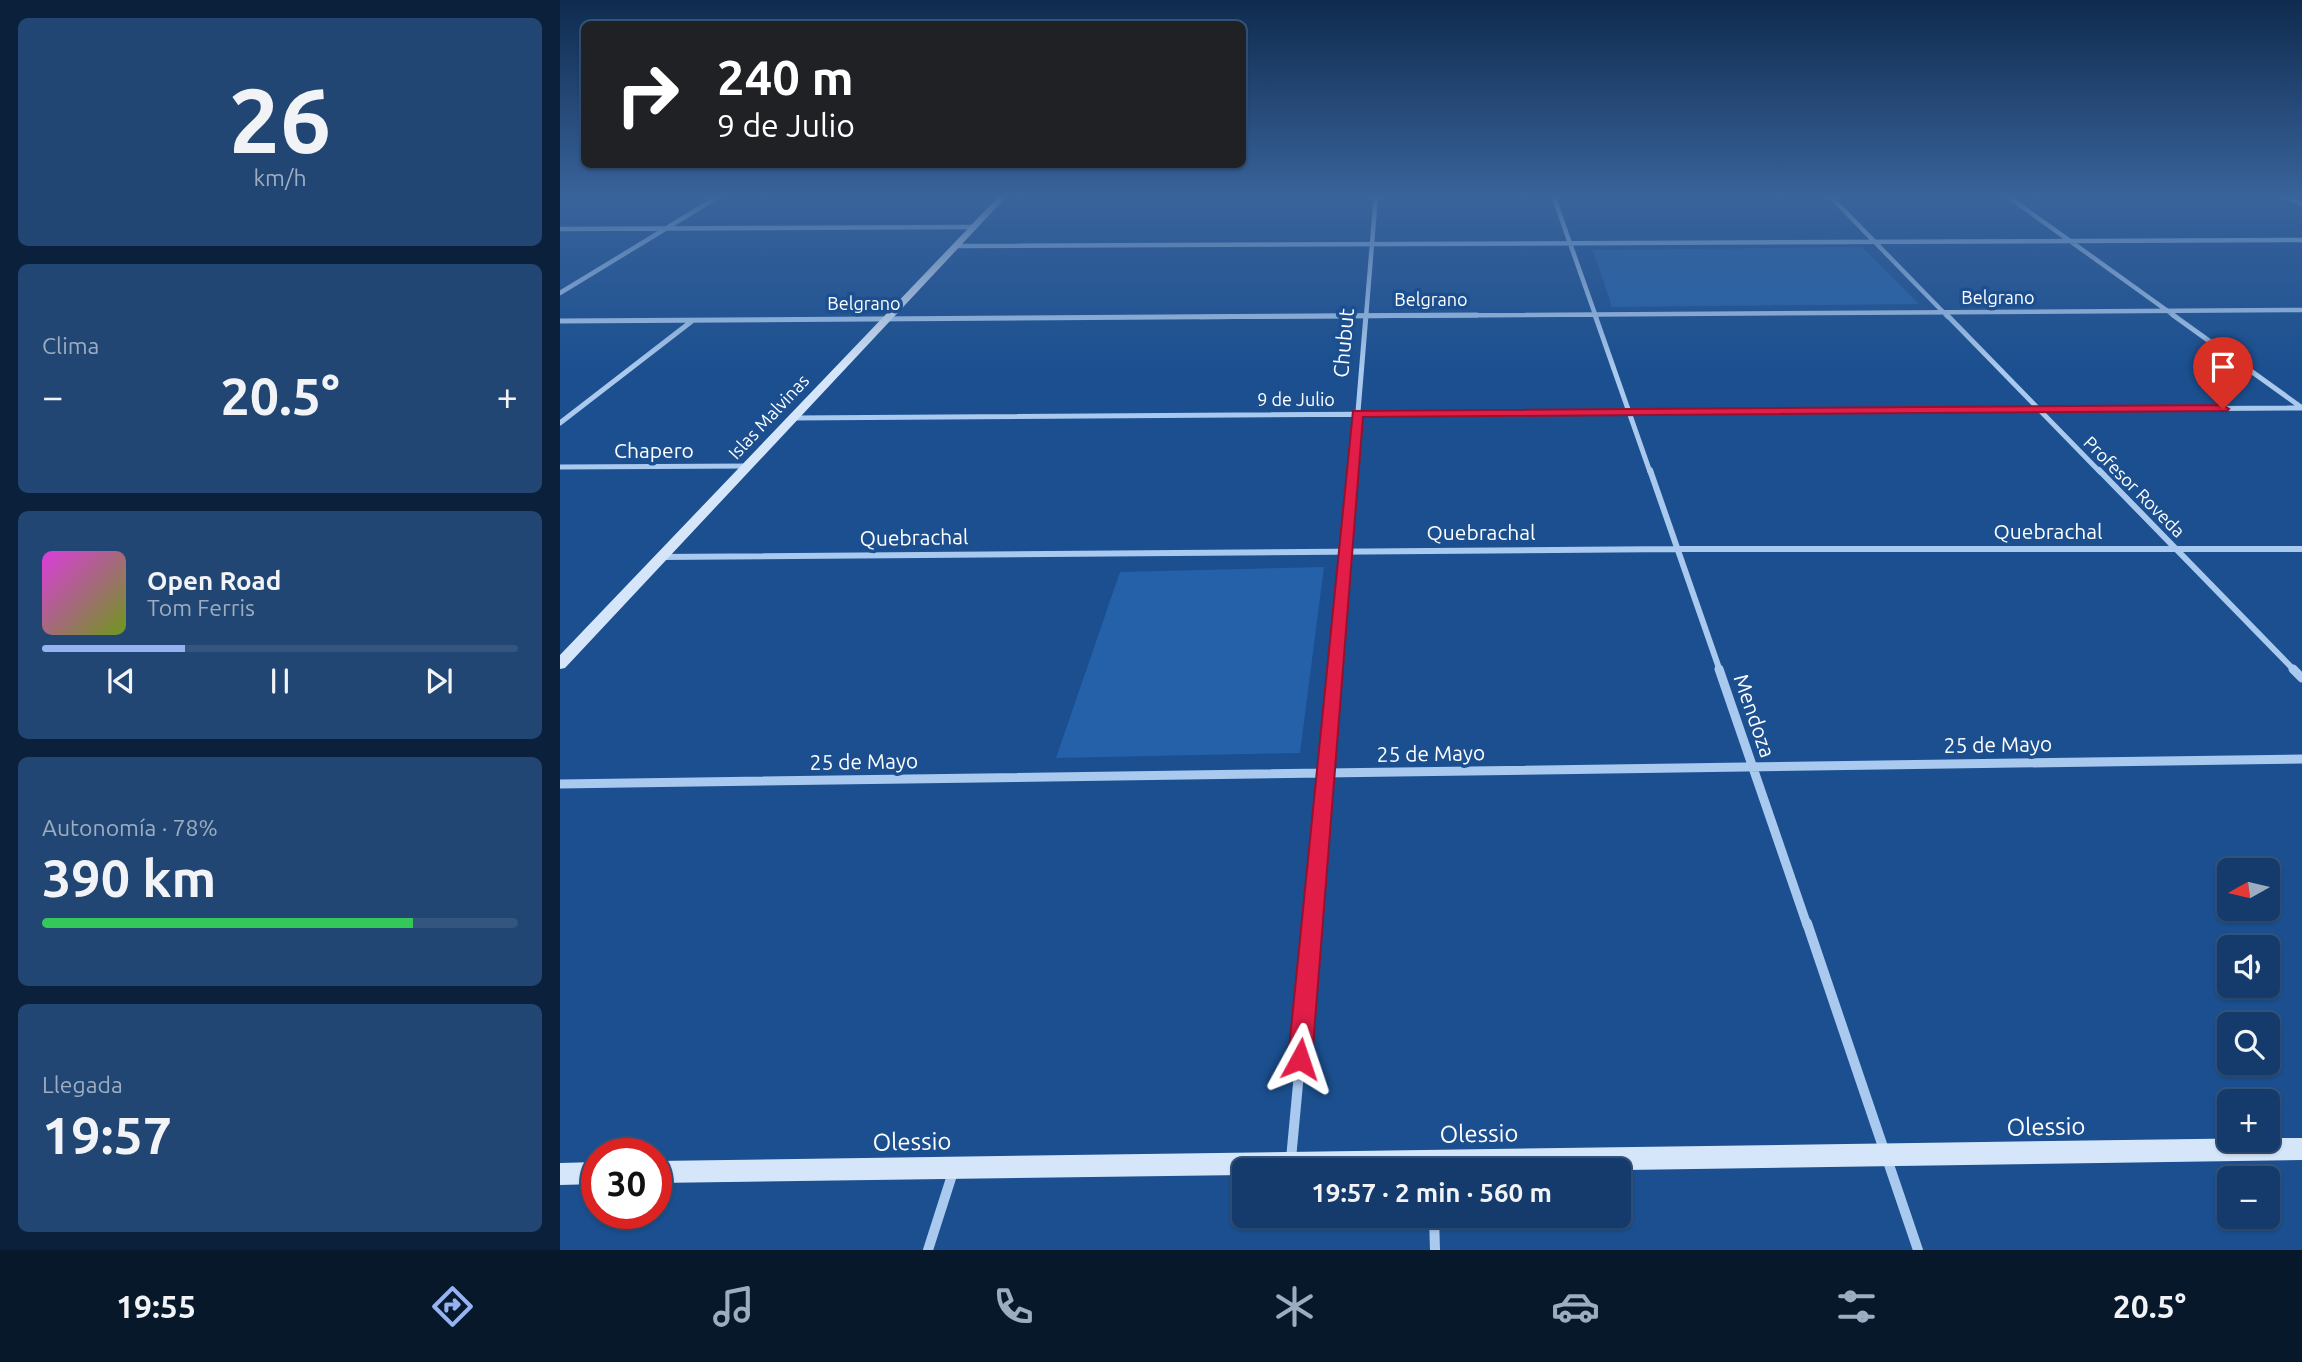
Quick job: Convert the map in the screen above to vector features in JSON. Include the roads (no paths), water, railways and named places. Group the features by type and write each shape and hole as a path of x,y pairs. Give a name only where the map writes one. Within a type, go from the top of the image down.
{"street":[{"path":"560,293 625,253"},
{"name":"Islas Malvinas","path":"560,664 950,253"},
{"name":"Chubut","path":"1291,1158 1372,253"},
{"name":"Mendoza","path":"1574,253 1918,1250"},
{"name":"Profesor Roveda","path":"1886,253 2302,678"},
{"path":"2086,253 2302,408"},
{"name":"Belgrano","path":"560,321 2302,310"},
{"path":"560,423 694,320"},
{"name":"9 de Julio","path":"793,418 2302,408"},
{"name":"Chapero","path":"560,467 747,466"},
{"name":"Quebrachal","path":"661,557 1676,549 2302,548"},
{"name":"25 de Mayo","path":"560,784 2302,759"},
{"name":"Olessio","path":"1631,1161 2302,1149"},
{"name":"Olessio","path":"672,1172 1232,1164"},
{"path":"928,1250 954,1168"},
{"path":"560,1174 581,1173"},
{"path":"1434,1228 1435,1250"}]}
